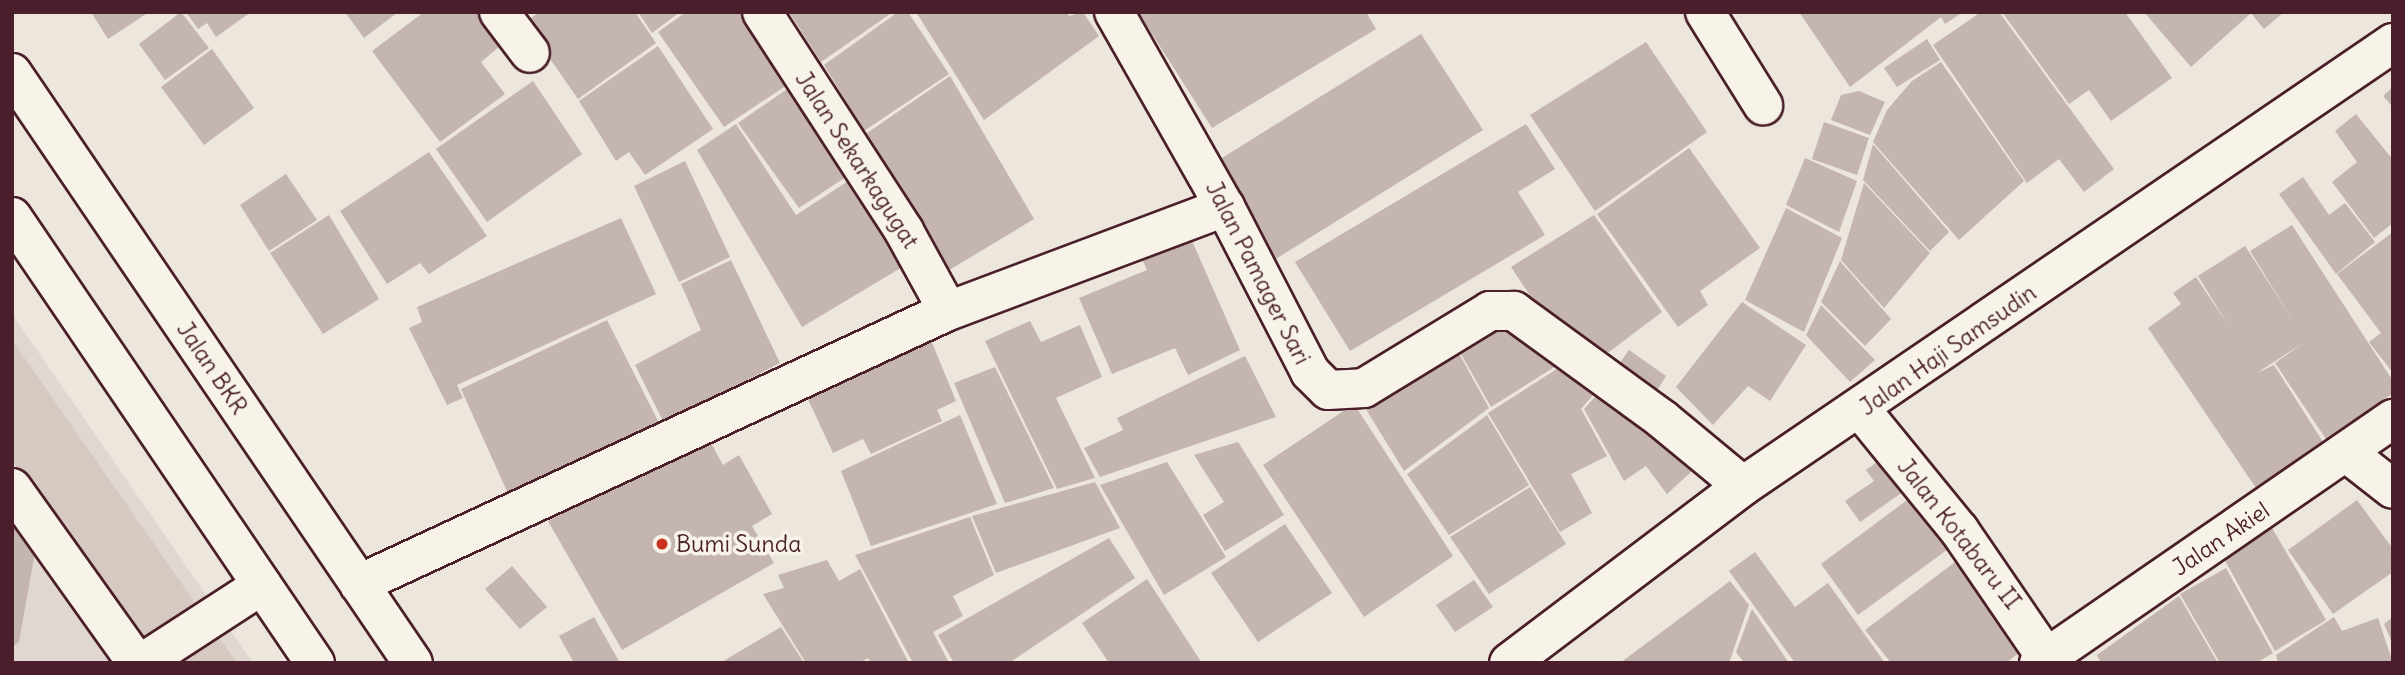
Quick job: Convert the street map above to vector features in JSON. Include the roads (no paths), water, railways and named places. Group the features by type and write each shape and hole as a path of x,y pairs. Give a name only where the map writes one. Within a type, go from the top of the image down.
{"street":[{"path":"499,12 530,53"},
{"name":"Jalan Sekarkagugat","path":"762,12 904,231 948,311"},
{"name":"Jalan Pamager Sari","path":"1114,12 1225,207 1310,372 1328,390 1364,388 1490,311 1514,311 1662,419 1744,486"},
{"path":"1705,12 1763,105"},
{"name":"Jalan Haji Samsudin","path":"1508,663 1744,486 1861,410 2393,43"},
{"name":"Jalan BKR","path":"12,73 413,663"},
{"path":"359,584 948,311 1225,207"},
{"path":"12,217 315,663"},
{"name":"Jalan Kotabaru II","path":"1861,410 1959,530 2046,661"},
{"name":"Jalan Akiel","path":"2046,661 2393,419"},
{"path":"2347,453 2393,489"},
{"path":"12,488 140,663 262,585"}],"place":[{"name":"Bumi Sunda","path":"662,544"}]}
